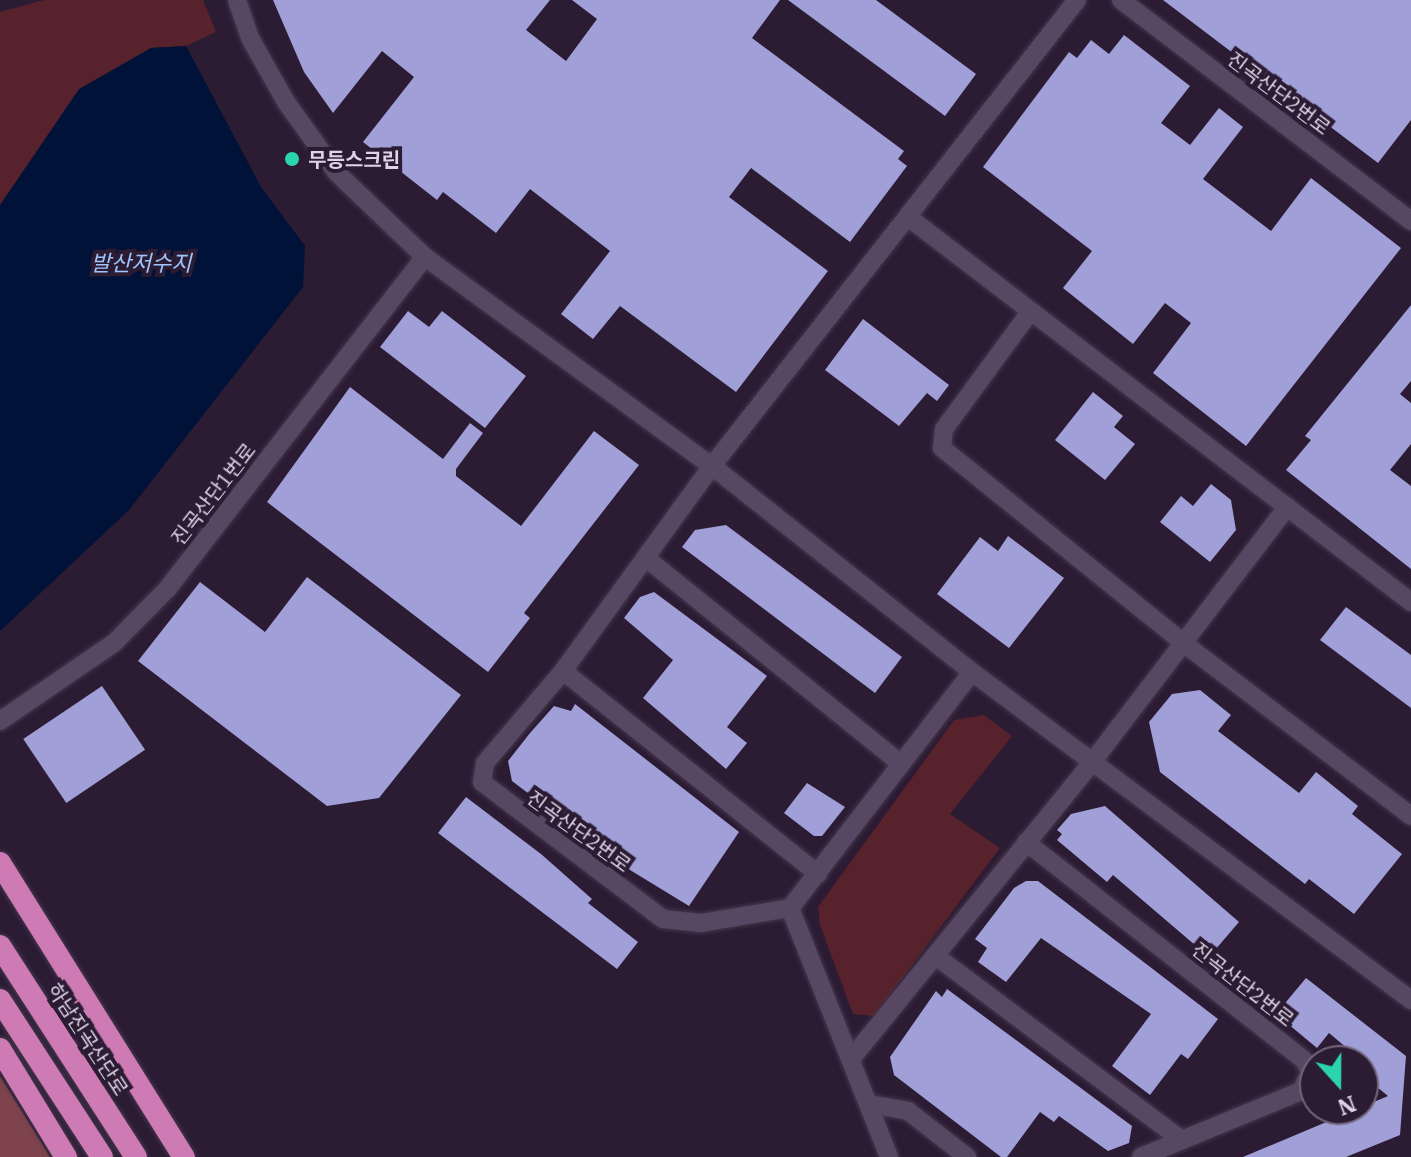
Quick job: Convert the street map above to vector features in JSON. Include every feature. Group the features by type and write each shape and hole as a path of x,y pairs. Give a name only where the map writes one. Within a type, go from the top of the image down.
{"highway":[{"path":"0,863 184,1157"},
{"name":"하남진곡산단로","path":"0,946 136,1157"},
{"path":"0,1000 102,1157"},
{"path":"0,1049 66,1157"}],"street":[{"path":"237,0 250,38 286,102 337,173 425,257 712,466 972,672 1411,1000"},
{"name":"진곡산단2번로","path":"790,908 701,923 663,919 498,799 482,782 485,763 563,671 712,466 1077,0"},
{"name":"진곡산단2번로","path":"1121,0 1411,221"},
{"path":"908,217 1411,602"},
{"name":"진곡산단1번로","path":"0,721 114,643 168,588 425,257"},
{"path":"1030,312 944,429 942,448 1182,642 1411,816"},
{"path":"851,1059 937,957 1093,761 1287,507"},
{"path":"646,558 900,763"},
{"path":"563,671 818,874"},
{"path":"889,1157 790,908 972,672"},
{"name":"진곡산단2번로","path":"1026,842 1304,1060 1310,1072 1301,1091 1141,1157"},
{"path":"937,957 1182,1140"},
{"path":"869,1104 908,1111 967,1157"}],"shaded area":[{"path":"44,0 203,0 216,32 186,46 150,48 23,174 0,205 0,12"},
{"path":"984,715 1012,736 950,814 1000,848 874,1016 853,1014 820,925 818,907 954,720"},
{"path":"0,1076 50,1157 0,1157"}],"water":[{"name":"발산저수지","path":"186,46 261,187 305,246 303,287 129,510 0,631 0,205 79,89 151,48"}],"building":[{"path":"273,0 550,0 526,30 566,61 597,19 572,0 780,0 752,38 904,151 898,159 907,166 850,242 751,168 729,197 828,271 736,392 620,306 593,339 561,314 610,251 530,189 496,233 443,192 437,200 363,142 414,77 382,51 333,113 304,72"},
{"path":"788,0 876,0 976,74 945,116"},
{"path":"1163,0 1411,0 1411,120 1378,163"},
{"path":"1124,35 1190,86 1161,123 1190,145 1219,108 1243,127 1203,179 1271,231 1311,178 1401,248 1246,446 1153,373 1191,323 1165,303 1133,344 1063,288 1092,251 983,167 1069,52 1077,58 1091,40 1109,54"},
{"path":"1411,305 1411,381 1400,394 1411,403 1411,444 1390,470 1411,486 1411,569 1286,470 1311,440 1305,436"},
{"path":"408,311 429,327 442,311 526,376 485,428 380,347"},
{"path":"863,319 949,385 937,401 927,393 899,426 825,370"},
{"path":"350,387 443,459 470,423 483,433 456,469 456,476 521,526 594,431 639,465 524,613 530,618 488,672 267,502"},
{"path":"1093,392 1123,416 1114,427 1135,444 1105,480 1055,440"},
{"path":"1211,484 1231,500 1236,530 1210,562 1160,522 1181,496 1193,506"},
{"path":"726,525 902,657 875,693 682,547 695,530"},
{"path":"1008,536 1064,578 1009,648 937,594 980,537 998,551"},
{"path":"307,577 461,695 379,798 327,806 138,661 200,582 265,632"},
{"path":"654,592 767,676 727,727 747,743 726,769 643,698 673,660 624,618 640,597"},
{"path":"1346,607 1411,655 1411,708 1320,640"},
{"path":"102,686 145,750 66,803 23,739"},
{"path":"1200,690 1231,715 1218,731 1299,793 1316,772 1358,806 1352,814 1402,854 1354,914 1309,879 1305,884 1160,772 1149,722 1172,694"},
{"path":"575,704 739,832 689,906 630,870 512,781 508,761 530,733 554,706 571,711"},
{"path":"807,783 845,807 822,836 814,836 784,813"},
{"path":"466,797 541,854 592,899 588,903 638,942 617,969 438,833"},
{"path":"1105,806 1239,922 1209,957 1113,875 1107,882 1057,840 1062,834 1057,830 1071,814"},
{"path":"1026,881 1038,881 1218,1019 1188,1059 1181,1054 1150,1095 1112,1066 1151,1014 1041,938 1006,982 978,962 987,948 975,939 1014,888"},
{"path":"1306,978 1406,1056 1400,1135 1346,1157 1243,1157 1319,1125 1379,1125 1379,1100 1388,1096 1379,1089 1379,1045 1343,1045 1329,1033 1319,1045 1313,1045 1276,1014"},
{"path":"947,989 1132,1126 1129,1143 1108,1151 1059,1116 1054,1122 1040,1112 1007,1157 1001,1157 894,1075 890,1057 936,991 942,997"}],"place":[{"name":"무등스크린","path":"292,159"}]}
